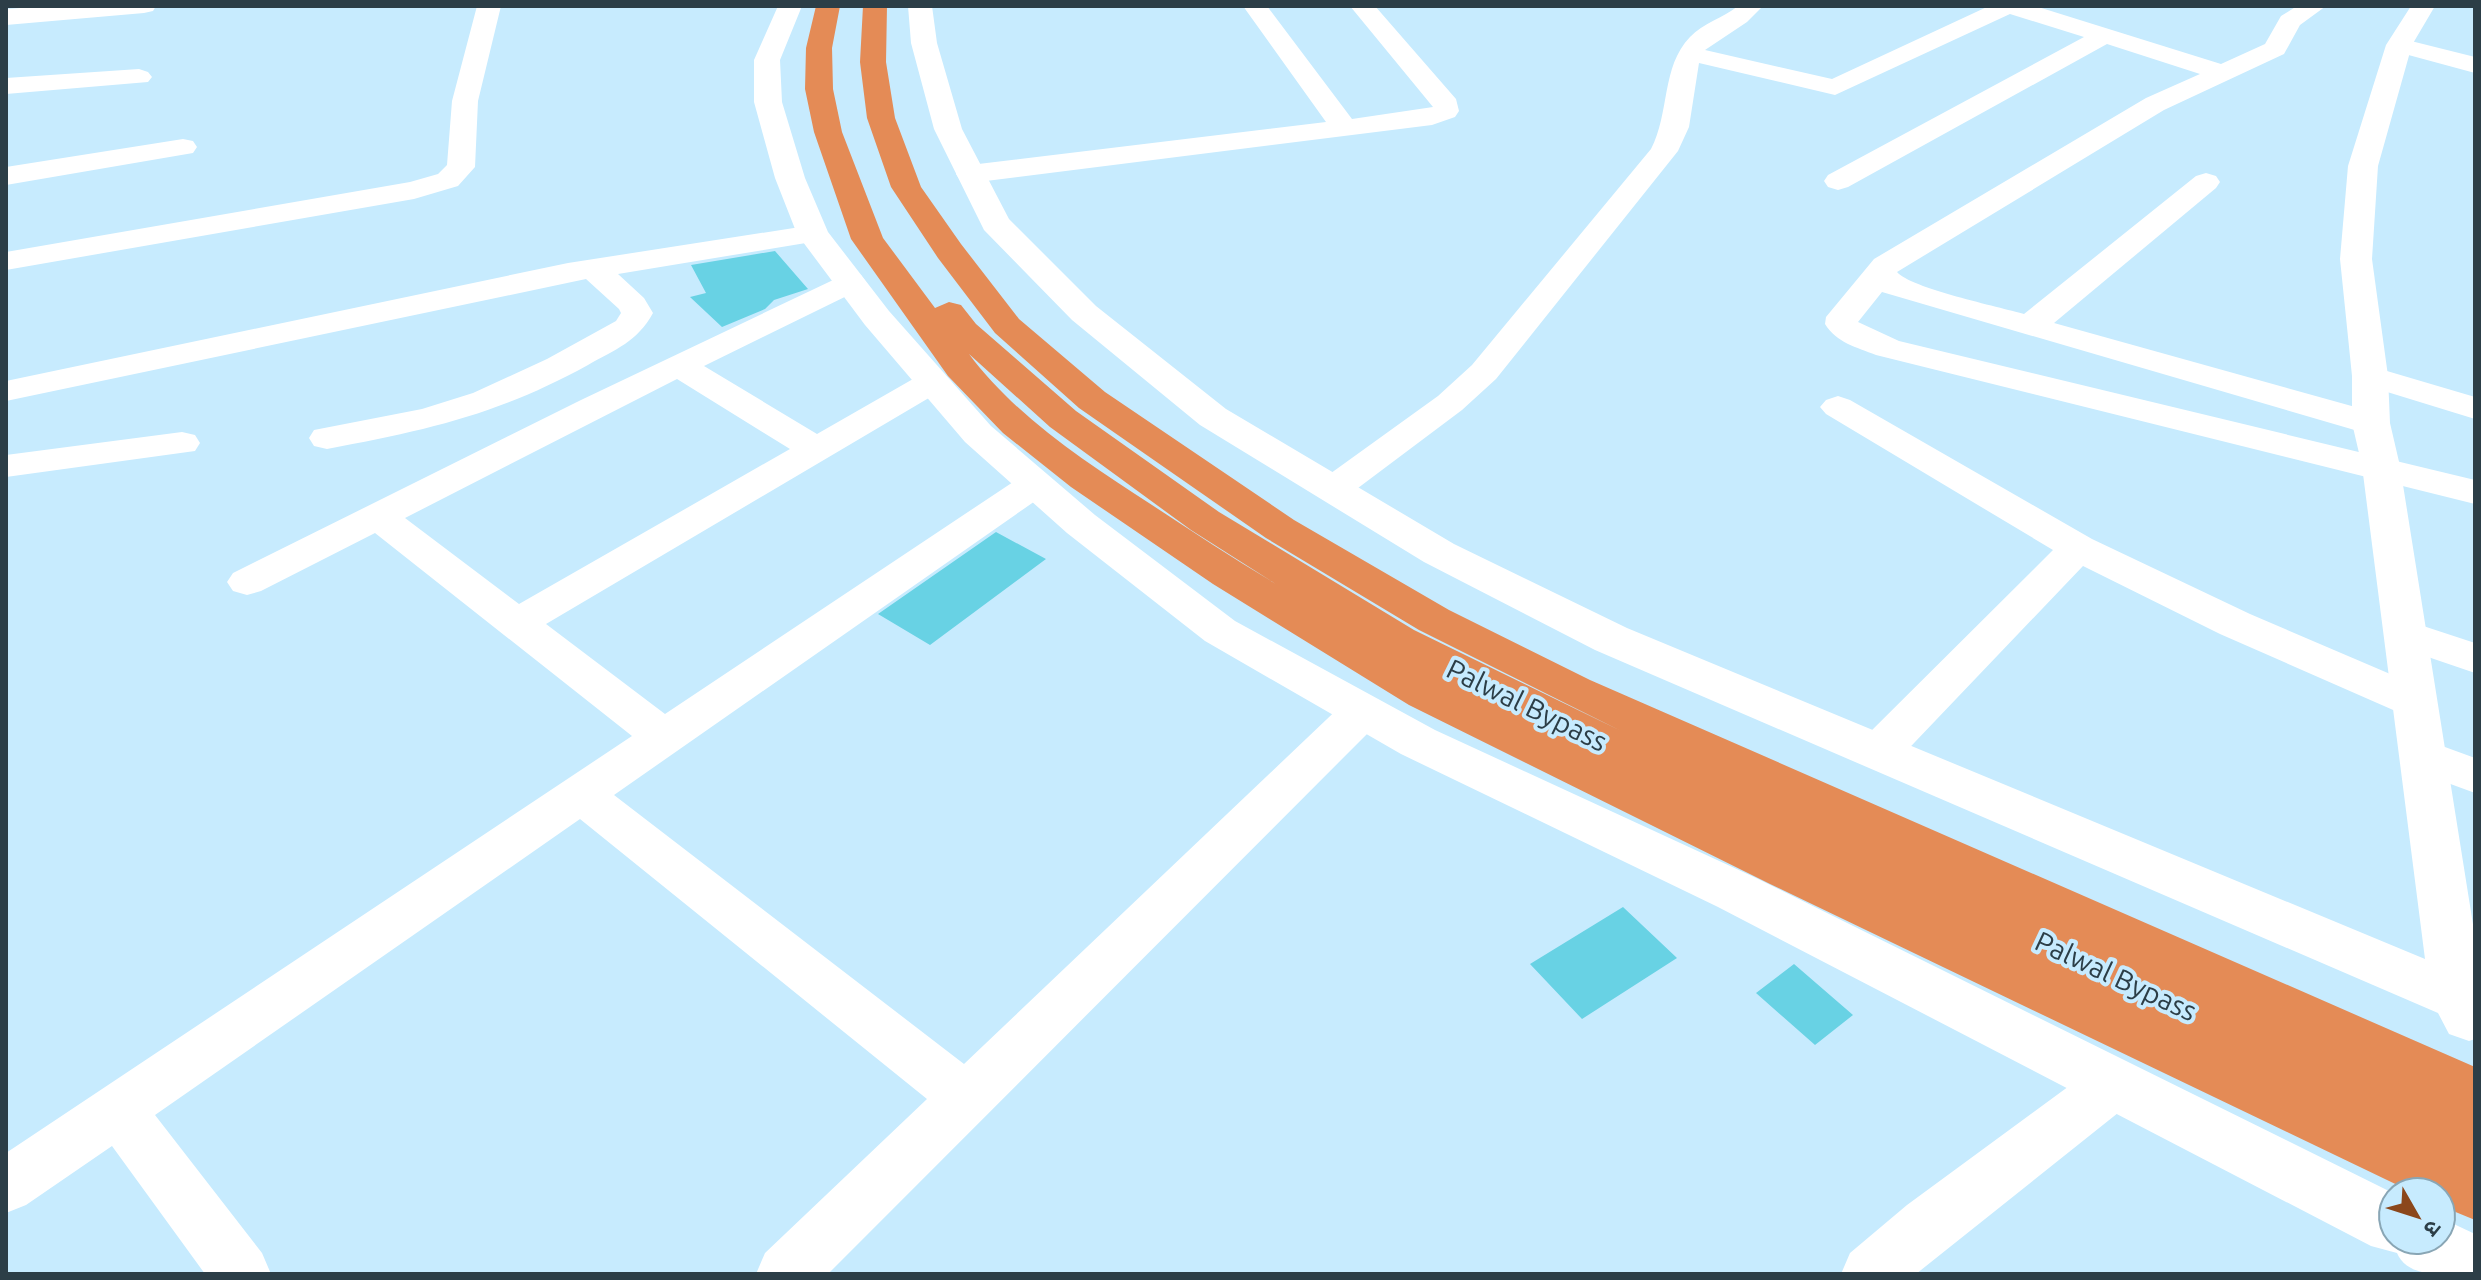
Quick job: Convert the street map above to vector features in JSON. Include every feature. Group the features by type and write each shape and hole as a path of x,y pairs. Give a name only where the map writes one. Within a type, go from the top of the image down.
{"highway":[{"path":"828,6 819,48 819,89 828,132 867,239 961,368 1016,425 1085,479 1228,574 1425,694 1788,870 2475,1192"},
{"name":"Palwal Bypass","path":"847,6 839,27 838,95 849,154 890,242 964,331 1063,419 1205,521 1398,641 1542,715 2475,1140"},
{"name":"Palwal Bypass","path":"875,6 873,62 881,118 906,187 968,276 1007,326 1092,400 1280,529 1434,620 1574,691 2475,1094"},
{"path":"890,6 886,20 885,70 894,109 921,185 929,197 994,283 1031,324 1133,410 1237,482 1350,551 1480,619 2475,1064"}],"street":[{"path":"6,17 144,6"},
{"path":"6,261 414,190 448,180 461,167 465,101 489,6"},
{"path":"790,6 767,60 768,102 790,178 813,234 978,434 1081,524 1220,631 1418,742 1736,892 2377,1217"},
{"path":"920,6 924,43 948,129 995,223 1084,313 1213,417 1439,553 1611,639 2469,1010"},
{"path":"1255,6 1344,127"},
{"path":"970,174 1432,117 1448,108 1362,6"},
{"path":"1333,489 1450,403 1484,372 1583,246 1643,180 1664,151 1676,126 1679,97 1691,54 1707,35 1736,19 1751,6"},
{"path":"1691,54 1835,87 2009,6 2224,73"},
{"path":"2423,6 2399,45 2363,166 2356,259 2370,376 2371,423 2381,466 2423,756 2469,1010"},
{"path":"2300,8 2275,49 2155,104 1885,266 1842,317 1841,324 1862,338 1888,348 2161,416 2381,466 2475,492"},
{"path":"1838,181 2104,36"},
{"path":"2399,45 2475,65"},
{"path":"6,86 139,77"},
{"path":"6,176 183,147"},
{"path":"2030,326 2206,182"},
{"path":"6,391 593,268 813,234"},
{"path":"327,438 434,417 480,403 629,327 637,313 633,305 593,268"},
{"path":"1881,273 1890,284 2371,423"},
{"path":"247,582 850,282"},
{"path":"680,366 815,448"},
{"path":"2370,376 2475,408"},
{"path":"517,623 932,382"},
{"path":"1838,407 2078,548 2235,624 2415,702"},
{"path":"6,466 182,443"},
{"path":"6,1186 1035,484"},
{"path":"379,517 665,738"},
{"path":"1878,752 2078,548"},
{"path":"2405,634 2475,658"},
{"path":"786,1274 1363,711"},
{"path":"2423,756 2475,776"},
{"path":"582,795 965,1097"},
{"path":"1871,1274 1928,1225 2114,1084"},
{"path":"119,1111 241,1274"},
{"path":"2453,1256 2475,1267"}],"building":[{"path":"775,251 808,289 774,300 765,309 722,327 690,297 706,293 691,265"},
{"path":"996,532 1046,559 930,645 878,614"},
{"path":"1623,907 1677,958 1582,1019 1530,964"},
{"path":"1794,964 1853,1015 1815,1045 1756,993"}]}
